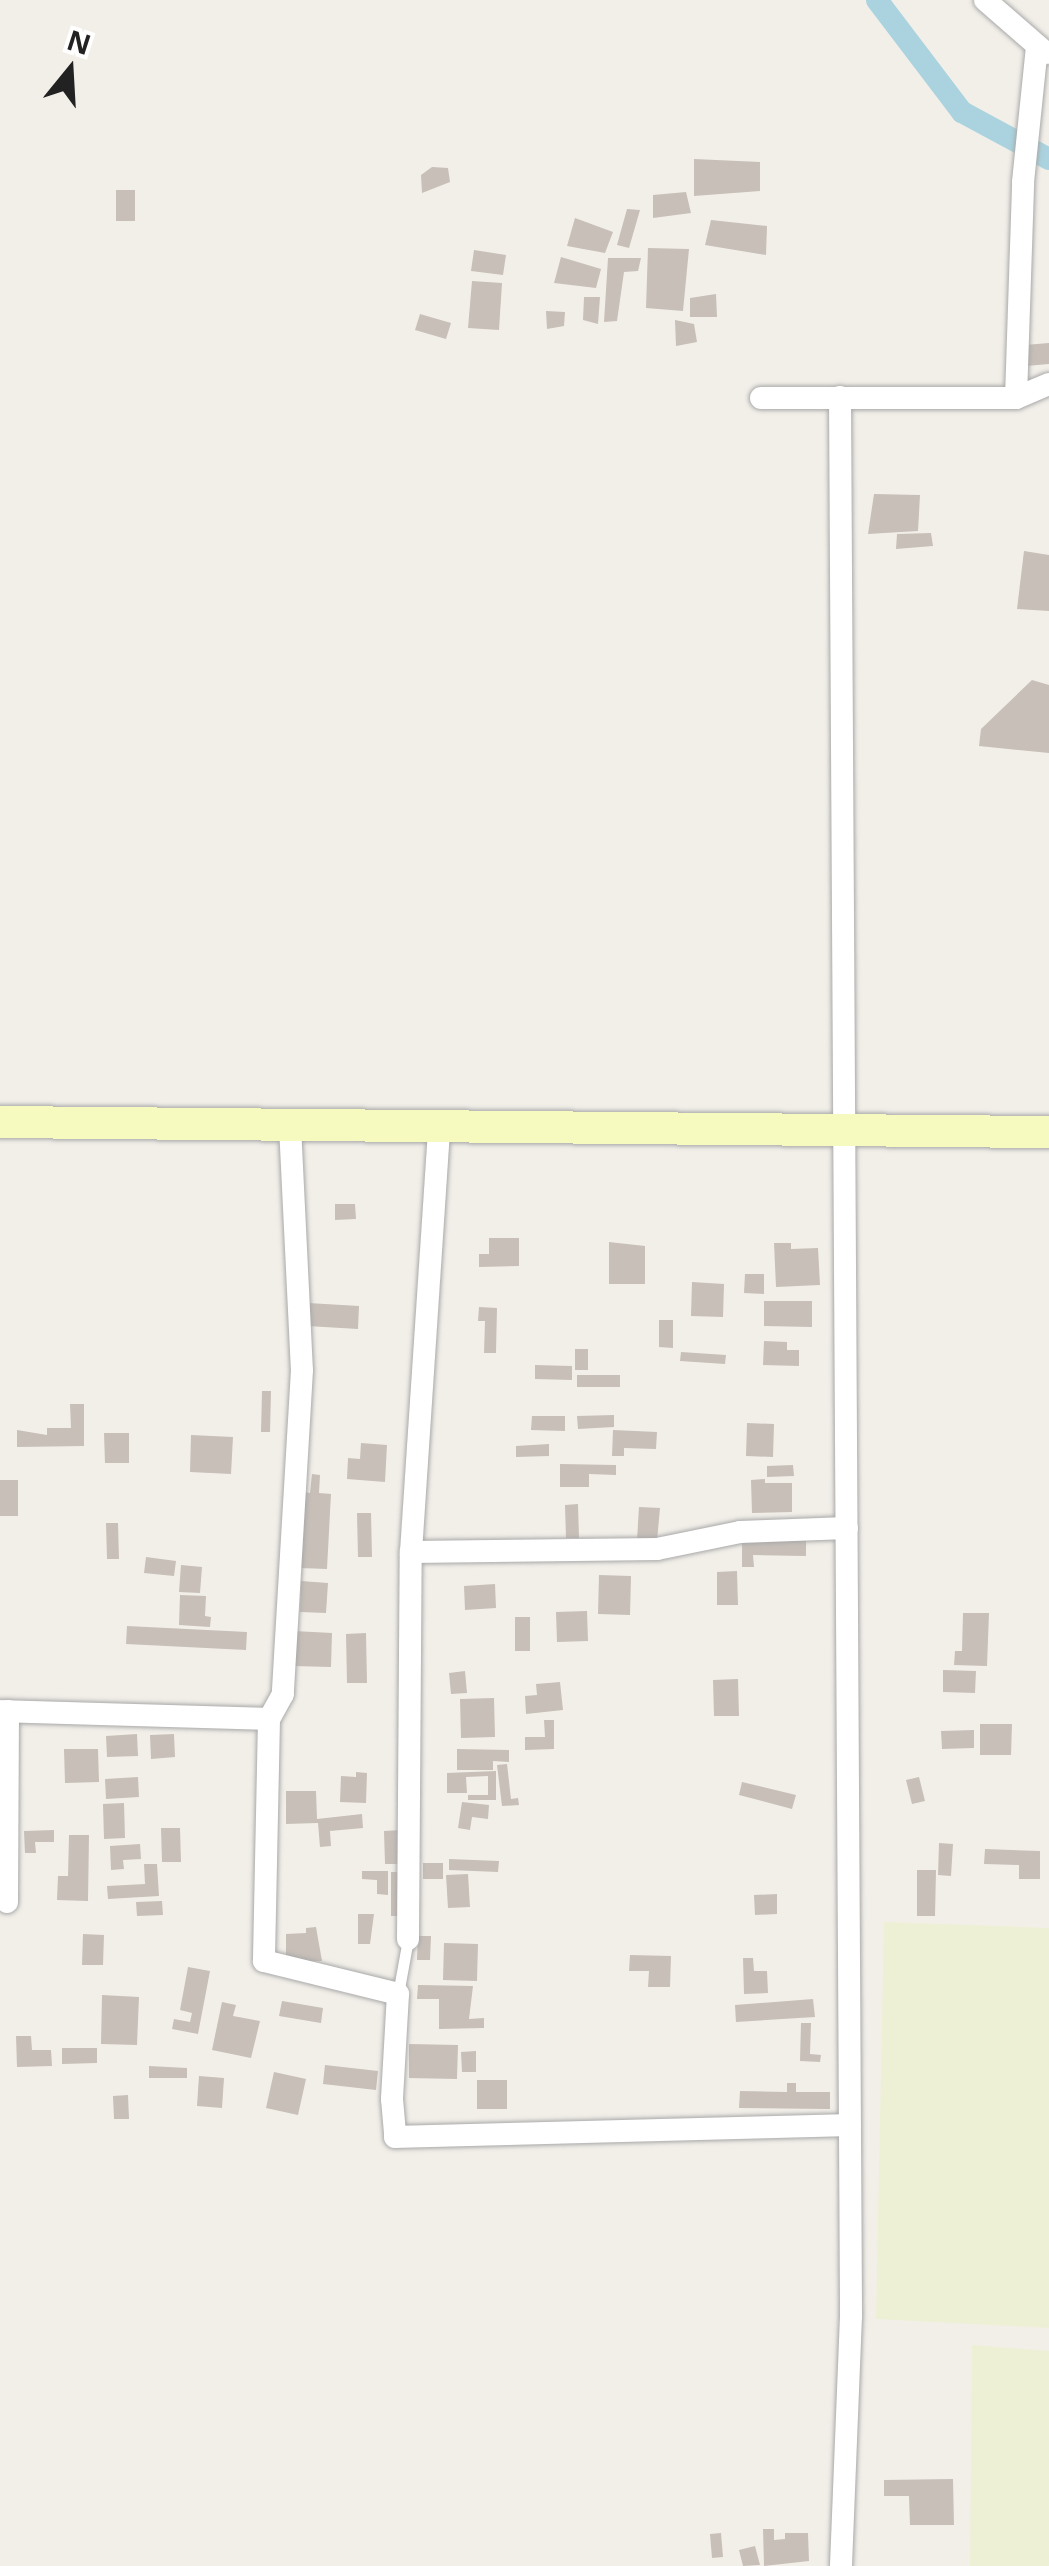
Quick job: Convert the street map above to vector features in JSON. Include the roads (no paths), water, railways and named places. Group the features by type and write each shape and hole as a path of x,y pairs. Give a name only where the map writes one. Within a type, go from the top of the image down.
{"street":[{"path":"985,0 1043,50 1039,120 1023,182 1016,398"},
{"path":"761,398 1016,398 1049,384"},
{"path":"840,397 852,2341 840,2566"},
{"path":"0,1122 1049,1132"},
{"path":"290,1126 302,1370 284,1694 269,1719 264,1960 398,1994 392,2099 394,2137 850,2125"},
{"path":"408,1939 411,1552 439,1128"},
{"path":"411,1552 657,1550 740,1532 847,1528"},
{"path":"7,1902 4,1711 269,1719"}],"lane":[{"path":"398,1994 408,1939"}],"waterway":[{"path":"877,0 962,112 1049,159"}]}
